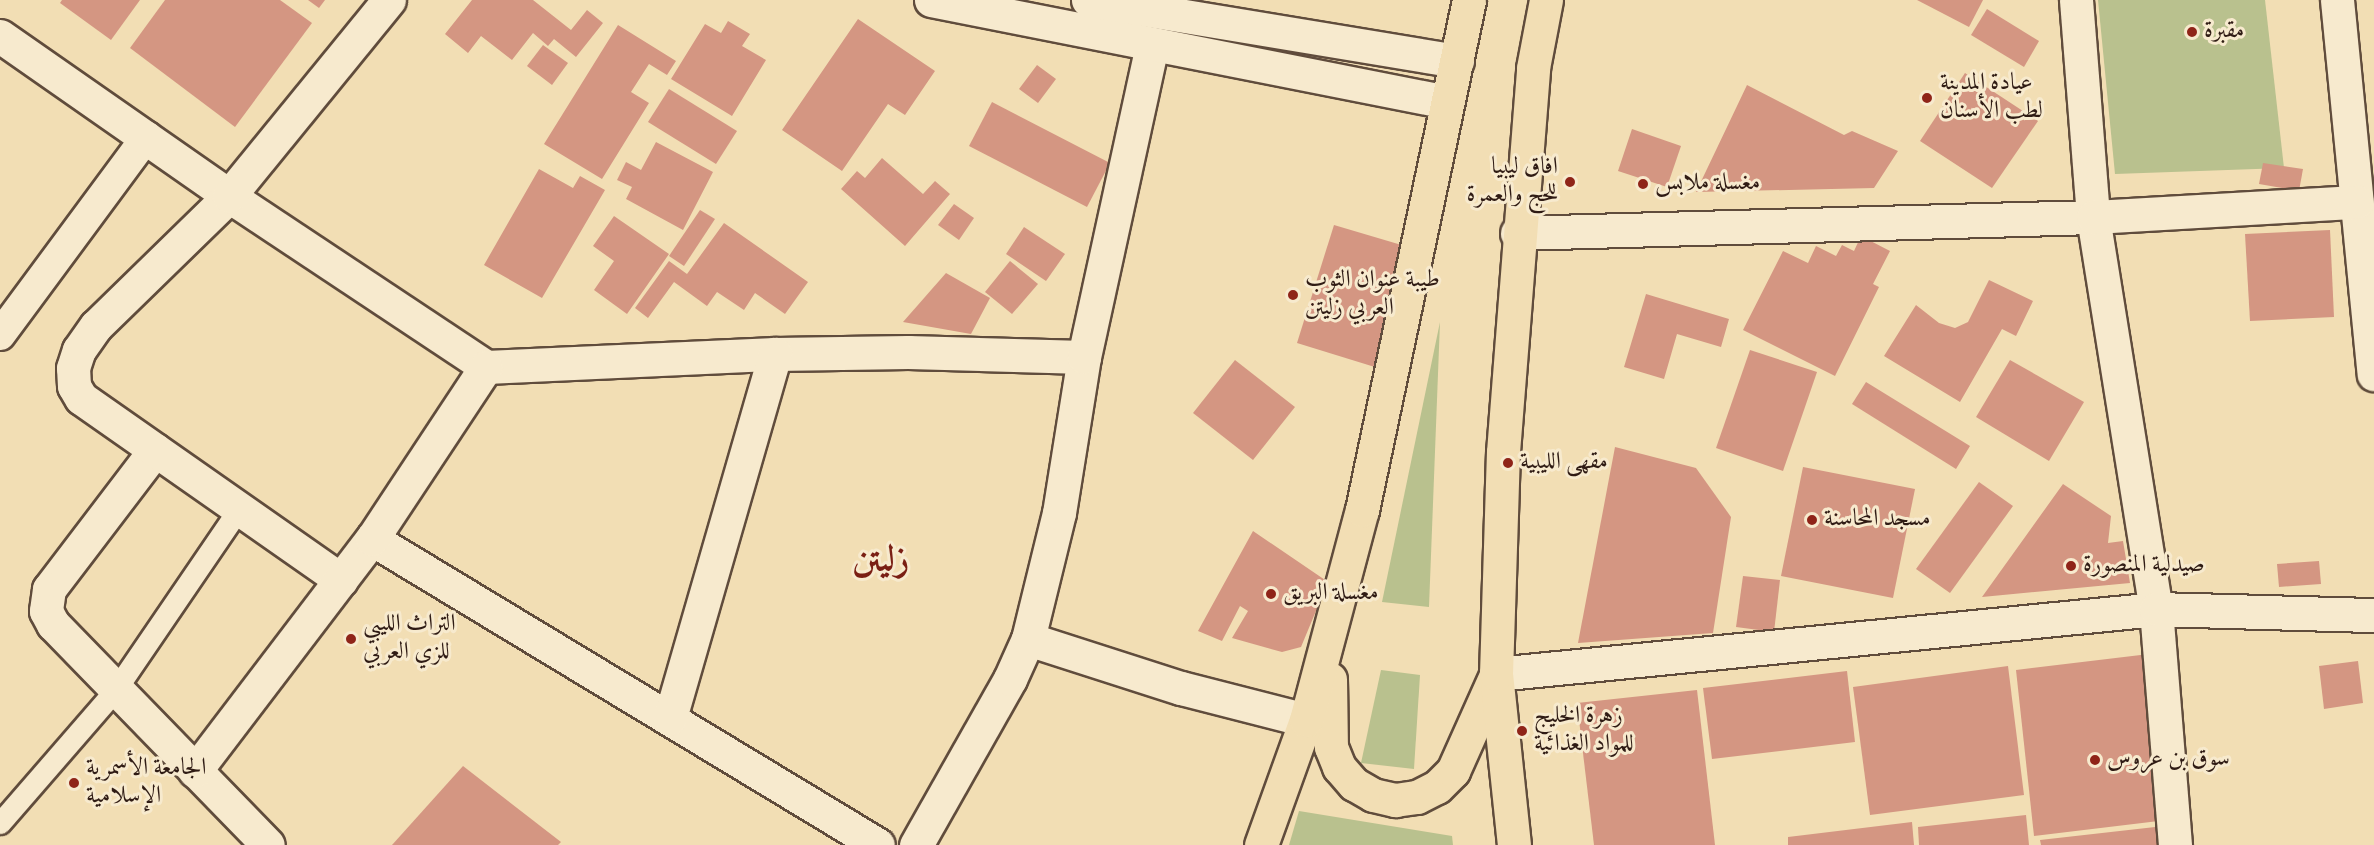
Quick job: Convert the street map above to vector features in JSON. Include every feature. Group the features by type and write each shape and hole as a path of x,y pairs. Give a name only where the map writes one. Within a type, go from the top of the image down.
{"main road":[{"path":"1261,845 1306,720 1362,510 1469,0"},
{"path":"1514,845 1497,674 1503,452 1517,233 1533,68 1546,0"},
{"path":"1331,626 1330,747 1346,776 1373,795 1395,800 1417,797 1437,787 1453,771 1497,674"}],"street":[{"path":"341,580 81,398 74,386 73,368 79,350 96,326 229,196 389,0"},
{"path":"931,0 1447,102"},
{"path":"1088,0 1457,61"},
{"path":"2076,0 2093,217 2156,609 2175,845"},
{"path":"2337,0 2374,374"},
{"path":"0,36 147,136 229,196 486,367 775,354 908,352 1084,357"},
{"path":"916,845 1010,679 1028,639 1059,513 1084,357 1152,44"},
{"path":"0,335 147,136"},
{"path":"1517,233 2093,217 2357,202"},
{"path":"670,718 775,354"},
{"path":"195,771 372,539 486,367"},
{"path":"155,450 55,579 45,599 46,611 53,624 268,845"},
{"path":"372,539 878,845"},
{"path":"1497,674 2156,609 2374,615"},
{"path":"1028,639 1181,688 1306,720"}],"lane":[{"path":"0,823 116,689 239,509"}],"green space":[{"path":"2098,0 2265,0 2284,168 2115,174"},
{"path":"1440,322 1429,607 1382,602"},
{"path":"1381,670 1420,675 1414,769 1361,763"},
{"path":"1299,811 1452,836 1453,845 1289,845"}],"building":[{"path":"62,0 140,0 111,40 60,3"},
{"path":"165,0 280,0 312,23 235,127 130,48"},
{"path":"308,0 325,0 319,8"},
{"path":"472,0 533,0 571,30 587,10 603,23 576,57 554,39 548,46 533,33 512,60 481,36 468,53 445,34"},
{"path":"1917,0 1983,0 1969,27"},
{"path":"1987,9 2039,41 2024,67 1971,35"},
{"path":"858,19 935,71 905,115 888,104 842,171 782,130"},
{"path":"728,21 750,34 742,46 766,60 732,116 671,79 705,24 721,33"},
{"path":"618,25 676,61 667,75 649,64 631,92 649,103 602,179 544,144"},
{"path":"543,45 568,63 552,85 527,66"},
{"path":"1037,65 1056,79 1038,103 1019,89"},
{"path":"1965,73 2038,121 1992,188 1920,141"},
{"path":"1747,85 1844,135 1852,131 1898,151 1874,188 1696,192"},
{"path":"669,89 737,131 716,164 648,122"},
{"path":"992,102 1110,163 1087,207 969,146"},
{"path":"1632,129 1681,146 1667,187 1618,171"},
{"path":"656,142 713,172 683,230 626,199 632,187 617,180 626,162 641,170"},
{"path":"882,158 923,194 935,181 950,194 905,246 841,189 857,171 865,178"},
{"path":"2263,163 2303,169 2299,191 2259,184"},
{"path":"539,169 573,188 580,176 605,190 542,298 484,265"},
{"path":"954,204 974,218 959,240 938,225"},
{"path":"700,210 715,219 684,266 669,256"},
{"path":"614,216 669,254 627,314 594,290 614,261 593,246"},
{"path":"724,223 808,282 785,314 755,293 744,310 717,292 707,306 674,282 648,318 635,308 669,261 687,274"},
{"path":"1334,225 1415,249 1378,368 1297,343"},
{"path":"1024,227 1065,254 1046,281 1006,254"},
{"path":"2330,230 2334,317 2250,321 2245,234"},
{"path":"1861,236 1890,251 1873,284 1879,287 1835,376 1743,330 1783,251 1808,263 1816,246 1836,256 1842,245 1854,251"},
{"path":"1010,261 1038,284 1012,314 985,292"},
{"path":"946,273 990,298 971,334 903,322"},
{"path":"1989,280 2033,301 2016,336 2002,329 1960,402 1884,356 1916,305 1939,323 1955,328 1968,322"},
{"path":"1646,294 1729,319 1721,347 1677,334 1664,379 1624,367"},
{"path":"1750,350 1817,372 1783,471 1716,448"},
{"path":"1235,360 1295,407 1253,460 1193,413"},
{"path":"2010,360 2084,402 2049,461 1976,417"},
{"path":"1866,382 1970,446 1956,469 1852,404"},
{"path":"1615,447 1696,468 1731,517 1713,633 1578,643"},
{"path":"1803,467 1915,489 1893,598 1781,576"},
{"path":"1979,482 2013,506 1950,593 1916,569"},
{"path":"2063,484 2111,516 2108,543 2123,541 2130,583 1982,597"},
{"name":"مغسلة البريق","path":"1253,531 1328,582 1301,647 1282,652 1232,638 1248,611 1240,606 1222,641 1198,631"},
{"path":"2319,561 2321,584 2279,587 2277,564"},
{"path":"1743,576 1780,580 1774,632 1736,627"},
{"path":"2149,654 2167,820 2034,836 2016,670"},
{"path":"2358,661 2363,703 2324,709 2319,666"},
{"path":"2008,666 2024,795 1870,815 1853,687"},
{"path":"1847,671 1855,742 1712,759 1703,688"},
{"path":"1697,690 1715,845 1594,845 1577,703"},
{"path":"463,766 561,842 558,845 392,845"},
{"path":"2026,815 2029,845 1919,845 1918,827"},
{"path":"1912,822 1914,845 1788,845 1788,837"},
{"path":"2164,826 2166,845 2041,845 2040,840"}],"place":[{"name":"مقبرة","path":"2192,32"},
{"name":"عيادة المدينة لطب الأسنان","path":"1927,98"},
{"name":"افاق ليبيا للحج والعمرة","path":"1570,182"},
{"name":"مغسلة ملابس","path":"1643,184"},
{"name":"طيبة عنوان الثوب العربي زليتن","path":"1293,295"},
{"name":"مقهى الليبية","path":"1508,463"},
{"name":"مسجد المحاسنة","path":"1812,520"},
{"name":"صيدلية المنصورة","path":"2071,566"},
{"name":"مغسلة البريق","path":"1271,594"},
{"name":"التراث الليبي للزي العربي","path":"351,639"},
{"name":"زهرة الخليج للمواد الغذائية","path":"1522,731"},
{"name":"سوق بن عروس","path":"2095,760"},
{"name":"الجامعة الأسمرية الإسلامية","path":"74,783"}],"district":[{"name":"زليتن","path":"881,562"}]}
